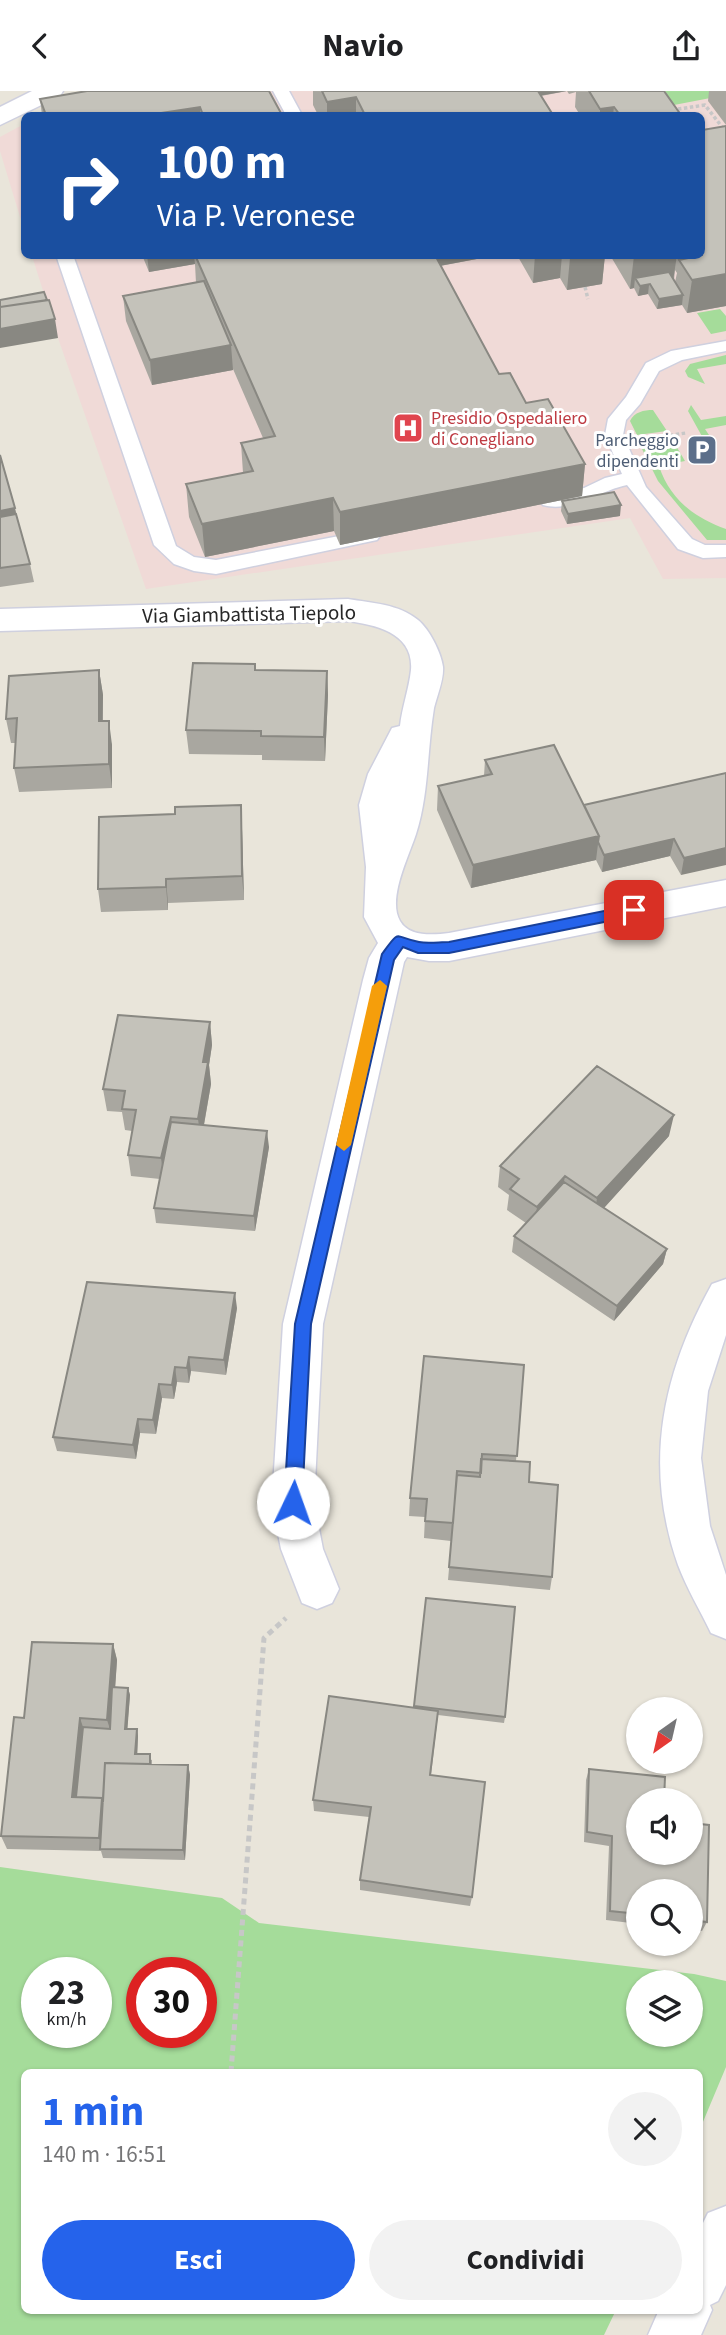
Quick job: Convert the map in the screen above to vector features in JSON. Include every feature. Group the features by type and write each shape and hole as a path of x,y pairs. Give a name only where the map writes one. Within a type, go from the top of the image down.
{"street":[{"path":"4,115 51,91"},
{"name":"Via Giambattista Tiepolo","path":"0,619 348,610 384,615 408,628 421,647 426,668 406,806 399,835 383,873 381,916 386,929 400,940"},
{"path":"317,1589 302,1549 293,1503 303,1324 387,958 400,940 418,948 449,947 726,893"},
{"path":"726,1297 714,1315 694,1362 682,1409 681,1455 685,1506 698,1561 726,1618"},
{"path":"703,2277 726,2231"},
{"path":"674,2335 684,2314"}],"lane":[{"path":"281,91 292,112"},
{"path":"65,259 164,545 170,554 190,564 216,567 389,533"},
{"path":"726,346 677,355 652,367 634,400 617,419 614,435 638,489 685,544 703,552 726,551"},
{"path":"536,503 589,493 611,482 633,478"}],"path":[{"path":"669,112 705,104 726,132"},
{"path":"585,287 588,299"},
{"path":"670,435 686,433"},
{"path":"231,2069 263,1657"}],"shaded area":[{"name":"Presidio Ospedaliero di Conegliano","path":"86,91 726,91 726,578 663,579 630,518 146,589 33,259 705,259 705,112 46,112"},
{"path":"21,126 21,220 0,151 0,137"}],"green space":[{"path":"665,91 726,91 726,95 674,105"},
{"path":"720,309 726,316 726,331 711,334 697,313"},
{"path":"726,355 726,364 697,369 705,384 688,377 685,371 690,364"},
{"path":"691,405 701,420 726,416 726,425 705,429 715,444 704,440 688,411"},
{"path":"653,410 667,431 637,435 630,421 640,412"},
{"path":"672,439 685,461 659,466 669,488 693,512 726,529 726,540 707,540 658,481 639,443"},
{"path":"0,1867 222,1898 259,1923 660,1970 626,1970 626,2047 703,2047 703,1976 726,1981 726,2067 703,2122 703,2069 21,2069 21,2314 614,2314 604,2335 0,2335"}],"building":[{"path":"87,91 269,91 280,112 202,112 200,107 168,112 45,112 40,99"},
{"path":"322,91 538,91 551,112 364,112 356,97 327,102"},
{"path":"589,91 664,91 679,112 618,112 614,107 600,109"},
{"path":"726,126 726,274 692,280 679,260 705,259 705,130"},
{"path":"197,259 437,259 499,374 510,373 526,403 548,399 585,464 340,512 333,498 202,524 186,484 253,471 241,443 275,436"},
{"path":"669,272 683,295 659,299 650,284 640,286 635,278"},
{"path":"204,281 231,345 150,360 123,296"},
{"path":"44,292 47,300 0,307 0,300"},
{"path":"49,300 55,319 0,329 0,307"},
{"path":"0,455 15,508 0,511"},
{"path":"614,492 621,505 568,514 562,501"},
{"path":"16,514 30,564 0,568 0,517"},
{"path":"193,663 255,664 255,670 327,671 324,737 261,736 261,731 186,730"},
{"path":"99,670 99,721 109,721 109,764 14,768 17,718 6,719 9,676"},
{"path":"554,745 599,836 473,865 438,786 492,774 485,760"},
{"path":"726,773 726,848 684,858 674,839 604,855 598,842 599,836 584,805"},
{"path":"241,805 242,876 166,879 166,887 98,889 99,817 175,814 175,807"},
{"path":"118,1015 210,1022 203,1062 208,1062 198,1119 171,1117 161,1158 128,1155 136,1110 122,1109 125,1091 103,1089"},
{"path":"597,1066 674,1115 597,1198 565,1176 537,1207 510,1189 519,1179 500,1166"},
{"path":"171,1122 267,1131 254,1216 154,1208"},
{"path":"564,1182 667,1249 617,1306 514,1236"},
{"path":"87,1282 235,1293 224,1360 189,1357 187,1368 175,1367 172,1385 159,1384 153,1420 138,1419 133,1445 53,1437"},
{"path":"424,1356 524,1365 517,1456 482,1454 481,1473 457,1471 453,1523 425,1521 427,1499 410,1498"},
{"path":"481,1459 530,1462 529,1482 558,1485 552,1577 449,1567 457,1475 480,1477"},
{"path":"426,1598 515,1607 505,1717 414,1706"},
{"path":"32,1642 113,1644 107,1720 80,1718 72,1797 102,1798 99,1838 1,1836 14,1717 24,1718"},
{"path":"112,1687 128,1688 125,1729 137,1729 135,1754 150,1754 150,1764 105,1763 103,1802 102,1798 76,1797 83,1727 110,1729"},
{"path":"329,1696 438,1711 430,1775 485,1782 472,1897 360,1880 371,1807 313,1800"},
{"path":"105,1763 188,1765 183,1850 100,1849"},
{"path":"589,1769 665,1777 665,1788 626,1788 626,1865 703,1865 703,1824 709,1825 707,1922 703,1922 703,1879 626,1879 626,1913 610,1911 612,1836 587,1832"}],"slow traffic":[{"path":"344,1145 380,986"}],"place":[{"name":"Presidio Ospedaliero di Conegliano","path":"408,428"},
{"name":"Parcheggio dipendenti","path":"702,450"}],"route":[{"path":"293,1503 303,1324 387,958 400,940 418,948 434,949 634,910"}]}
